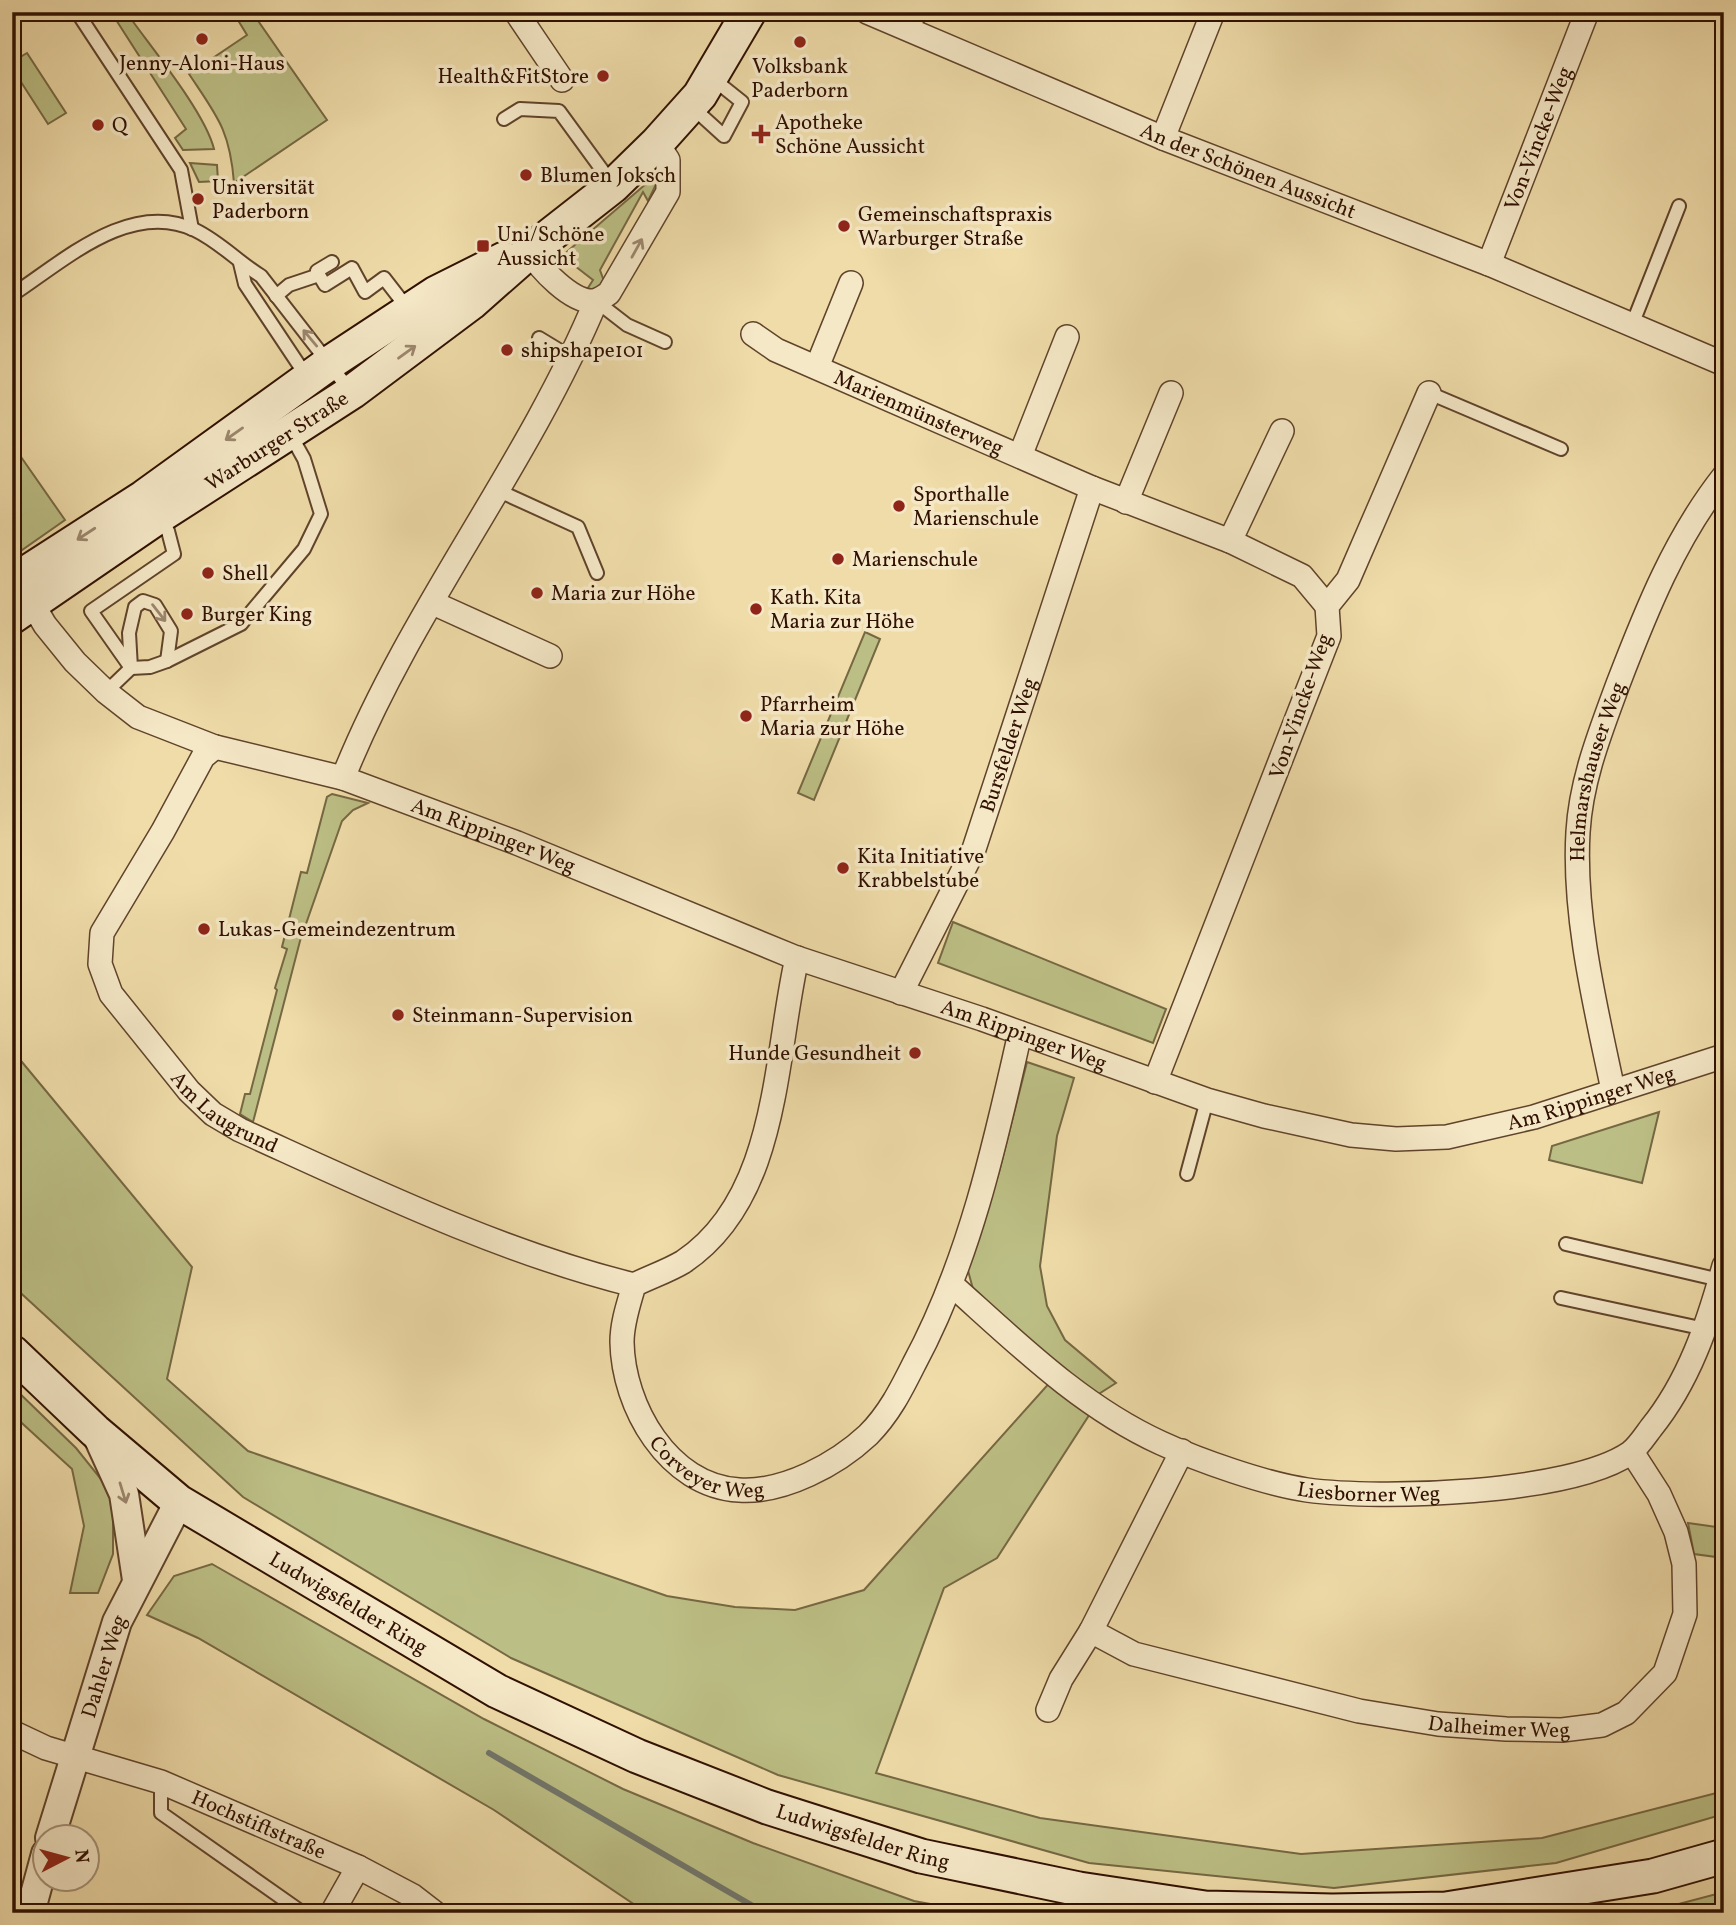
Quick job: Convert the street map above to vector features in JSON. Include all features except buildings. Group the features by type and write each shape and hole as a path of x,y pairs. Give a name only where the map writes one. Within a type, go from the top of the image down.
{"main road":[{"name":"Warburger Straße","path":"18,595 326,388 471,303 530,251 613,186 657,143 712,78 749,12"},
{"name":"Warburger Straße","path":"151,507 289,432 326,388 409,310 492,262 530,251"},
{"name":"Ludwigsfelder Ring","path":"12,1352 95,1431 178,1502 497,1691 637,1756 756,1803 921,1856 1079,1889 1205,1908 1332,1911 1446,1909 1653,1876 1724,1856"}],"street":[{"path":"516,12 562,80"},
{"name":"An der Schönen Aussicht","path":"867,12 916,22 1163,138 1489,264 1724,364"},
{"path":"1163,138 1213,12"},
{"name":"Von-Vincke-Weg","path":"1489,264 1587,12"},
{"path":"343,778 364,728 572,358 596,301 609,293 620,279 668,192 668,160 657,143"},
{"path":"530,251 540,269 582,300 596,301"},
{"name":"Marienmünsterweg","path":"817,367 851,284"},
{"name":"Marienmünsterweg","path":"753,334 776,350 1092,488 1230,541 1302,576 1327,606"},
{"name":"Marienmünsterweg","path":"1020,456 1067,337"},
{"path":"1126,502 1171,393"},
{"name":"Von-Vincke-Weg","path":"1155,1082 1301,715 1329,636 1327,606 1349,580 1429,393"},
{"path":"1230,541 1282,430"},
{"name":"Helmarshauser Weg","path":"1613,1090 1594,998 1578,874 1583,789 1601,731 1662,576 1689,525 1724,476"},
{"name":"Bursfelder Weg","path":"901,993 974,849 1092,488"},
{"name":"Am Rippinger Weg","path":"18,595 106,692 138,717 215,747 343,778 517,844 797,958 1208,1100 1312,1129 1396,1139 1471,1134 1534,1117 1724,1056"},
{"path":"433,603 550,656"},
{"name":"Am Laugrund","path":"215,747 203,758 102,933 100,964 111,994 189,1091 213,1114 240,1130 487,1237 577,1271 634,1285"},
{"path":"634,1285 681,1263 703,1246 732,1212 752,1175 767,1124 797,958"},
{"name":"Corveyer Weg","path":"634,1285 623,1326 622,1343 630,1391 656,1443 682,1466 710,1484 740,1490 774,1485 809,1474 842,1456 869,1434 892,1406 923,1348 951,1284 987,1170 1020,1033"},
{"name":"Liesborner Weg","path":"951,1284 1054,1376 1160,1443 1305,1490 1354,1494 1472,1491 1550,1481 1602,1466 1632,1452 1675,1398 1705,1329 1722,1273"},
{"name":"Ludwigsfelder Ring","path":"95,1431 124,1494 135,1550 137,1580"},
{"path":"1048,1710 1061,1679 1091,1631 1182,1451"},
{"name":"Dalheimer Weg","path":"1091,1631 1134,1654 1359,1711 1438,1724 1506,1729 1562,1730 1602,1725 1626,1713 1665,1673 1685,1614 1684,1564 1676,1532 1659,1494 1632,1452"},
{"name":"Dahler Weg","path":"54,1824 117,1622 178,1502"},
{"name":"Hochstiftstraße","path":"12,1732 46,1748 161,1782 358,1867 413,1896 435,1913"},
{"path":"332,1913 358,1867"},
{"path":"30,1913 35,1894"}],"lane":[{"path":"77,12 181,170 192,229"},
{"path":"691,105 724,136 742,102 712,78"},
{"path":"504,119 520,109 559,111 613,186"},
{"path":"1632,325 1679,206"},
{"path":"12,295 101,237 123,228 157,222 192,229 221,244 240,264 261,276 276,296 326,388"},
{"path":"332,262 317,271 326,285 352,268 365,292 384,278 409,310"},
{"path":"240,264 245,284 326,388"},
{"path":"276,296 289,285 319,275"},
{"path":"596,301 627,325 665,342"},
{"path":"539,338 572,358"},
{"name":"Von-Vincke-Weg","path":"1429,393 1561,449"},
{"path":"106,692 131,668 150,667 167,661 241,624 304,549 321,514 304,459 289,432"},
{"path":"499,491 579,527 597,573"},
{"path":"131,668 91,611 174,554 168,531 151,507"},
{"path":"131,668 131,620 135,607 143,601 155,605 171,631 167,661"},
{"path":"1187,1174 1208,1100"},
{"path":"1566,1244 1722,1273"},
{"path":"1561,1298 1705,1329"},
{"path":"161,1782 161,1813 303,1913"}],"green space":[{"path":"111,12 126,12 189,98 209,134 214,149 183,150 175,138 186,129"},
{"path":"233,12 252,12 327,120 234,183 225,136 189,74 247,35"},
{"path":"27,53 66,113 48,124 12,68 12,62"},
{"path":"190,163 217,165 218,181 199,182"},
{"path":"654,177 659,178 648,201 643,192 600,270 606,287 586,291 593,280 562,256"},
{"path":"12,444 65,520 12,557"},
{"path":"865,632 880,639 814,800 798,793"},
{"path":"332,794 368,803 353,810 342,821 300,941 253,1122 240,1114 245,1094 250,1094 277,990 275,988 287,949 282,947 301,872 307,873 327,797"},
{"path":"953,922 1166,1009 1153,1043 938,963"},
{"path":"12,1050 192,1267 167,1379 248,1451 667,1596 735,1607 795,1610 864,1590 1052,1380 1095,1406 997,1558 944,1588 876,1773 1040,1818 1301,1854 1542,1838 1724,1791 1724,1814 1556,1863 1334,1888 1089,1863 778,1775 511,1658 243,1497 12,1285"},
{"path":"1027,1062 1074,1078 1057,1136 1040,1266 1047,1306 1065,1340 1116,1383 1097,1395 1060,1368 973,1289 967,1267 999,1172"},
{"path":"1659,1112 1642,1183 1549,1160 1552,1146"},
{"path":"12,1386 76,1448 113,1494 113,1554 98,1593 70,1593 84,1526 72,1469 12,1414"},
{"path":"1688,1523 1724,1528 1724,1558 1694,1554"},
{"path":"212,1564 484,1719 623,1789 753,1843 914,1901 979,1913 647,1913 494,1810 198,1638 147,1615 174,1576"},
{"path":"1724,1892 1724,1913 1646,1913 1656,1910"}],"waterway":[{"path":"489,1753 765,1913"}],"place":[{"name":"Jenny-Aloni-Haus","path":"202,39"},
{"name":"Volksbank Paderborn","path":"800,42"},
{"name":"Health&FitStore","path":"603,76"},
{"name":"Q","path":"98,125"},
{"name":"Apotheke Schöne Aussicht","path":"761,134"},
{"name":"Blumen Joksch","path":"526,175"},
{"name":"Universität Paderborn","path":"198,199"},
{"name":"Gemeinschaftspraxis Warburger Straße","path":"844,226"},
{"name":"Uni/Schöne Aussicht","path":"483,246"},
{"name":"shipshape101","path":"507,350"},
{"name":"Sporthalle Marienschule","path":"899,506"},
{"name":"Marienschule","path":"838,559"},
{"name":"Shell","path":"208,573"},
{"name":"Maria zur Höhe","path":"537,593"},
{"name":"Kath. Kita Maria zur Höhe","path":"756,609"},
{"name":"Burger King","path":"187,614"},
{"name":"Pfarrheim Maria zur Höhe","path":"746,716"},
{"name":"Kita Initiative Krabbelstube","path":"843,868"},
{"name":"Lukas-Gemeindezentrum","path":"204,929"},
{"name":"Steinmann-Supervision","path":"398,1015"},
{"name":"Hunde Gesundheit","path":"915,1053"}]}
